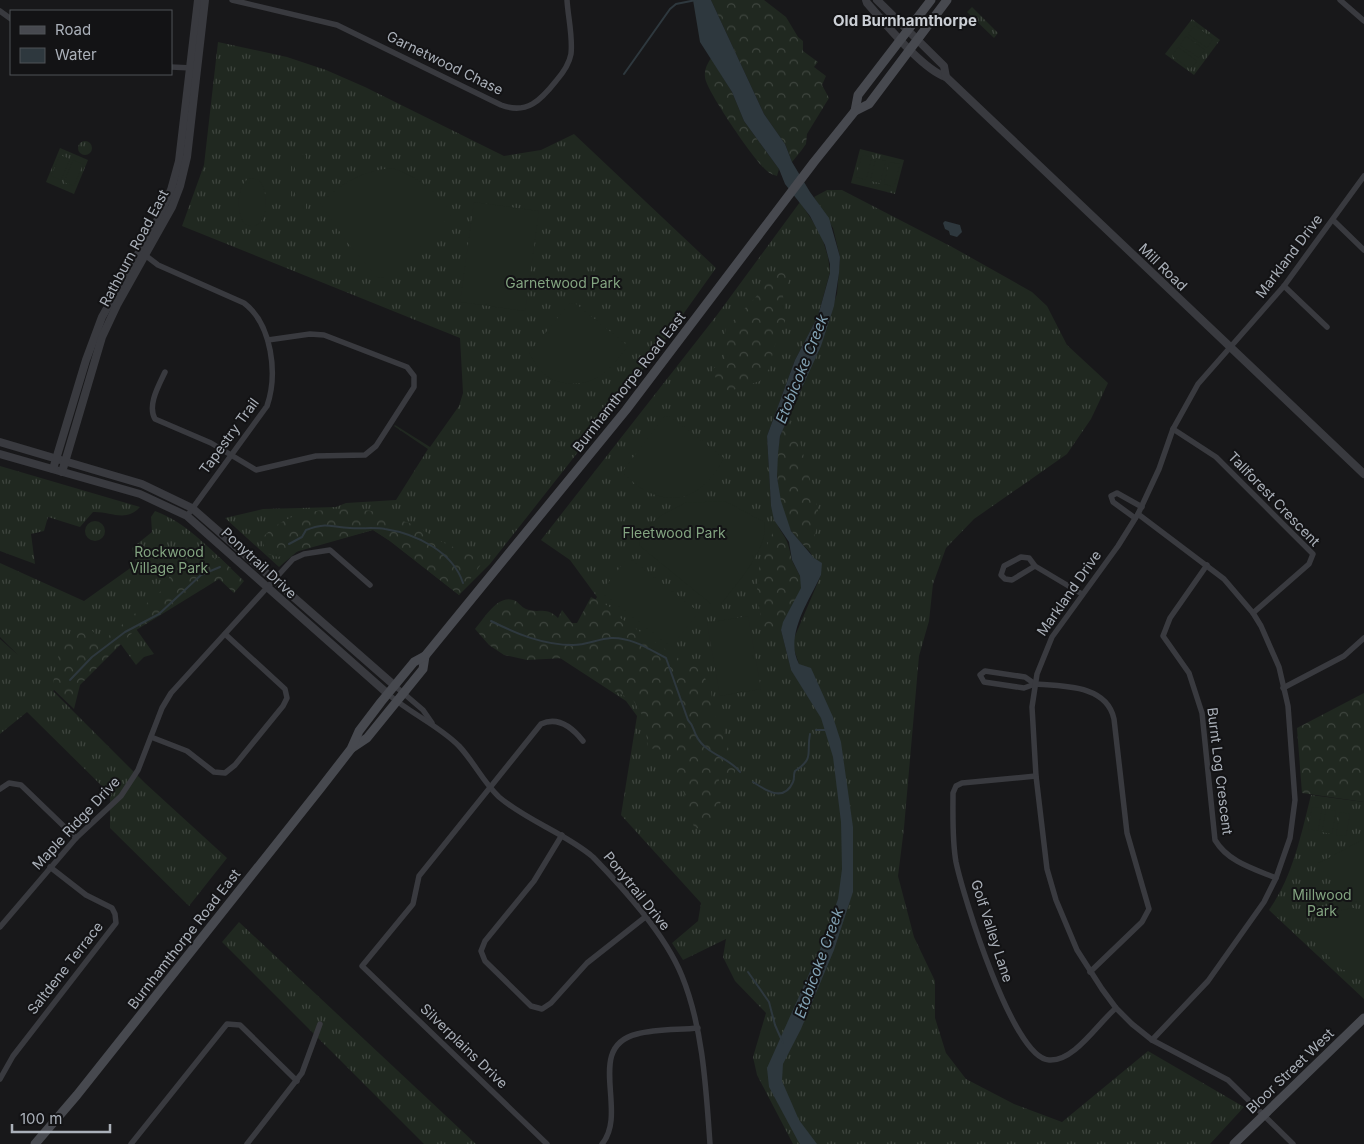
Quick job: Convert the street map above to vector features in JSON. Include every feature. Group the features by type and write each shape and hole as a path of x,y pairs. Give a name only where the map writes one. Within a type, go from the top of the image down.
{"main road":[{"path":"855,111 858,95 931,0"},
{"path":"855,111 869,104 947,0"},
{"name":"Burnhamthorpe Road East","path":"35,1144 89,1080 351,749 359,731 388,694 414,662 425,656 626,410 777,209 855,111"},
{"name":"Burnhamthorpe Road East","path":"351,749 367,738 422,669 425,656"},
{"name":"Bloor Street West","path":"1234,1144 1364,1018"}],"street":[{"name":"Rathburn Road East","path":"62,472 102,337 172,207 180,186 187,157 198,0"},
{"name":"Rathburn Road East","path":"53,469 86,360 102,317 158,219 171,190 179,162 205,0"},
{"name":"Garnetwood Chase","path":"232,0 337,25 501,105 514,109 527,108 537,103 568,66 571,46 567,0"},
{"name":"Mill Road","path":"866,0 910,50 938,74 946,77 1364,474"},
{"name":"Mill Road","path":"877,0 944,66 946,77"},
{"path":"1340,0 1364,21"},
{"path":"0,20 3,13"},
{"path":"172,67 193,68"},
{"name":"Markland Drive","path":"1293,1144 1228,1080 1152,1040 1116,1008 1090,972 1077,950 1056,900 1047,868 1036,776 1032,718 1035,684 1040,664 1052,637 1137,516 1174,429 1198,384 1284,286 1364,176"},
{"path":"1332,220 1364,250"},
{"name":"Tapestry Trail","path":"145,255 158,265 244,303 253,309 262,322 268,340 272,381 270,397 259,419 187,516"},
{"path":"1284,286 1327,327"},
{"path":"165,372 152,407 156,419 190,433 231,455 251,469 258,470 316,456 368,453 376,446 414,387 414,376 408,367 333,338 310,334 268,340"},
{"name":"Tallforest Crescent","path":"1174,429 1216,457 1313,554 1305,568 1253,613"},
{"path":"0,442 56,458"},
{"name":"Ponytrail Drive","path":"0,454 152,498 187,516 396,701 418,717 432,723"},
{"name":"Ponytrail Drive","path":"56,458 142,484 192,508 423,710 432,723 460,748 490,787 513,807 562,835 593,857 661,940 681,974 698,1028 710,1144"},
{"path":"1142,507 1117,493 1111,496 1112,501 1137,516 1224,579 1253,613 1279,667 1288,706 1295,800 1290,838 1276,878 1264,902 1208,980 1152,1040"},
{"name":"Maple Ridge Drive","path":"0,927 76,838 120,796 138,770 162,708 170,693 296,557 326,549 336,554 370,585"},
{"path":"1035,566 1012,580 1005,579 1001,575 1004,566 1023,557 1029,558 1035,566 1082,594"},
{"name":"Burnt Log Crescent","path":"1207,565 1170,618 1163,636 1189,673 1202,713 1215,840 1221,850 1234,859 1276,878"},
{"path":"151,737 187,751 214,772 225,773 235,765 283,706 287,698 285,689 225,634"},
{"path":"1283,688 1344,656 1364,638"},
{"path":"1035,684 1024,688 987,682 982,680 980,675 986,671 1025,677 1035,684 1093,692 1109,705 1114,719 1127,833 1149,909 1142,922 1090,972"},
{"path":"490,787 541,724 550,720 557,720 575,730 583,741"},
{"name":"Golf Valley Lane","path":"1036,776 962,783 956,786 952,793 957,863 992,978 1002,1002 1017,1028 1043,1060 1056,1060 1069,1055 1116,1008"},
{"path":"0,789 9,783 22,784 76,838"},
{"name":"Silverplains Drive","path":"490,787 419,876 413,904 362,966 547,1144"},
{"path":"562,835 534,881 485,941 481,951 485,961 532,1006 542,1009 551,1003 587,963 644,918"},
{"name":"Saltdene Terrace","path":"0,1079 13,1056 116,922 112,908 86,896 50,867"},
{"path":"131,1144 227,1024 240,1025 297,1081"},
{"path":"247,1144 297,1081 320,1024"},
{"path":"602,1144 611,1130 609,1070 612,1052 619,1044 637,1034 698,1028"}],"green space":[{"path":"711,0 764,0 786,17 798,37 803,41 803,51 818,62 814,67 826,76 822,85 829,98 807,134 806,144 792,162 785,144 764,114"},
{"path":"972,7 998,33 994,38 967,12"},
{"path":"1192,19 1220,40 1194,75 1165,54"},
{"path":"1195,25 1213,39 1207,48 1188,34"},
{"path":"1186,36 1205,50 1199,58 1180,45"},
{"name":"Garnetwood Park","path":"218,42 287,57 326,70 365,87 504,156 541,150 574,134 716,268 652,358 490,564 459,595 373,530 299,550 279,567 225,518 263,509 336,507 346,503 396,500 428,449 394,426 430,447 459,406 463,393 460,338 182,226 204,165"},
{"path":"1178,47 1197,61 1190,69 1172,56"},
{"path":"711,58 732,92 744,121 779,169 777,176 768,172 753,155 713,96 705,77 706,67"},
{"path":"82,141 88,141 92,148 88,155 82,155 78,151 78,145"},
{"path":"60,148 88,160 74,194 46,182"},
{"path":"860,149 904,160 895,194 851,183"},
{"path":"60,155 70,159 61,180 51,176"},
{"path":"281,155 291,155 291,178 281,178"},
{"path":"295,155 306,155 306,178 295,178"},
{"path":"862,155 872,157 866,180 856,177"},
{"path":"876,158 886,161 880,183 870,181"},
{"path":"73,160 83,164 74,186 64,182"},
{"path":"889,162 900,164 894,187 884,184"},
{"path":"392,168 418,180 426,186 440,198 452,214 419,248 384,278 377,277 347,242 320,203 353,179 371,172"},
{"path":"250,178 259,180 263,186 266,202 263,218 259,224 253,226 245,224 239,207 242,186"},
{"name":"Fleetwood Park","path":"827,190 842,190 954,248 1032,292 1047,306 1067,345 1108,383 1091,419 1067,454 974,519 946,548 933,584 929,621 919,656 898,876 914,937 935,981 935,1018 946,1053 966,1079 1014,1104 1062,1122 1148,1051 1244,1107 1210,1144 793,1144 757,1075 753,1057 766,1013 735,981 723,957 726,939 683,960 672,943 698,921 701,903 621,815 637,716 626,701 560,658 597,597 570,560 541,540 717,315 800,202 821,234 828,257 830,272 818,316 795,360 767,436 771,506 779,528 781,630 791,670 799,664 792,643 821,575 810,552 780,436 798,398 837,294 840,257 833,228 814,197"},
{"path":"281,191 291,191 291,214 281,214"},
{"path":"295,191 306,191 306,214 295,214"},
{"path":"474,202 539,211 525,311 460,302"},
{"path":"786,266 789,281 783,296 786,319 774,348 769,369 760,381 730,391 721,388 712,370 725,359 723,345 726,328 755,298 773,273"},
{"path":"575,303 628,346 601,375 587,382 571,384 548,377 540,370 529,353 569,304"},
{"path":"670,416 724,458 710,479 701,487 682,497 671,498 659,496 643,489 622,472 664,417"},
{"path":"789,417 797,431 818,509 818,524 810,552 798,540 787,523 780,498 777,457 782,433"},
{"path":"0,466 140,507 135,512 123,515 93,512 80,527 48,517 44,531 31,534 35,564 0,551"},
{"name":"Fleetwood Park","path":"725,501 764,522 764,532 757,554 743,576 721,604 711,604 640,546 639,533 662,515 685,503"},
{"path":"350,509 372,511 415,525 442,542 480,559 482,563 459,595 373,530 278,557 268,554 264,547 264,536 274,527 294,516 315,511"},
{"name":"Rockwood Village Park","path":"155,511 186,528 231,568 220,567 134,626 154,654 144,657 136,665 117,639 53,691 145,783 227,858 189,906 110,828 110,794 27,712 0,734 0,639 18,655 0,637 0,563 84,601 136,564 132,548 152,532 151,517"},
{"path":"95,521 102,524 105,531 102,538 95,541 88,538 85,531 88,524"},
{"path":"779,528 788,544 802,585 797,600 781,631 775,635 770,635 760,614 757,585 759,568 768,542 773,532"},
{"path":"189,557 220,558 244,581 234,593 219,579 133,632 80,685 74,709 52,688 62,637 88,627 103,641 168,585 170,570"},
{"path":"628,557 699,612 671,647 601,592"},
{"path":"591,597 610,607 616,607 619,617 685,663 700,668 711,690 714,717 721,716 727,746 735,759 735,774 718,772 721,800 715,825 712,827 702,829 694,827 671,751 648,748 644,718 633,700 612,690 565,658 527,660 504,655 489,645 475,629 496,604 507,599 515,601 526,609 550,612 558,618 562,610 572,623 577,623"},
{"path":"748,616 761,689 720,696 707,623"},
{"path":"1364,693 1364,802 1302,793 1297,728"},
{"name":"Millwood Park","path":"1311,795 1364,802 1364,999 1269,910 1290,869 1300,840"},
{"path":"1312,807 1322,808 1318,831 1308,829"},
{"path":"1326,809 1336,811 1332,834 1322,832"},
{"path":"1340,812 1350,814 1346,836 1336,835"},
{"path":"1364,839 1364,907 1342,893 1317,864"},
{"path":"1354,908 1364,913 1364,957 1350,970 1342,970 1305,932 1329,912"},
{"path":"239,922 476,1144 424,1144 222,942"}],"water":[{"name":"Etobicoke Creek","path":"693,0 711,0 764,114 785,144 792,162 810,192 829,218 840,257 834,306 821,346 780,436 777,477 781,501 791,531 814,558 822,563 821,575 796,630 795,653 799,664 811,668 833,717 841,742 853,827 853,892 834,950 801,1029 783,1064 782,1081 799,1120 817,1144 800,1144 798,1141 769,1087 767,1068 821,947 838,899 842,869 841,822 833,757 821,718 791,670 781,630 783,622 801,588 800,576 792,560 789,542 774,520 771,506 767,436 795,360 818,316 830,273 830,264 825,245 810,216 785,184 779,169 744,121 732,92 700,42"},
{"path":"945,221 960,225 962,232 957,237 950,235 949,231 945,229 943,223"}],"waterway":[{"path":"624,74 670,9 676,4 696,0"},
{"path":"289,544 302,537 306,530 323,526 381,528 397,531 432,546 451,562 463,583"},
{"path":"70,680 92,657 125,632 159,614 201,575 220,567"},
{"path":"491,621 520,634 562,645 583,644 611,638 626,639 666,658 688,720 697,737 706,748 736,767 740,772"},
{"path":"816,730 826,730"},
{"path":"753,782 774,793 785,792 794,781 795,771 807,759 810,734"},
{"path":"748,972 769,1002 775,1025 783,1043"}],"district":[{"name":"Old Burnhamthorpe","path":"905,21"}]}
